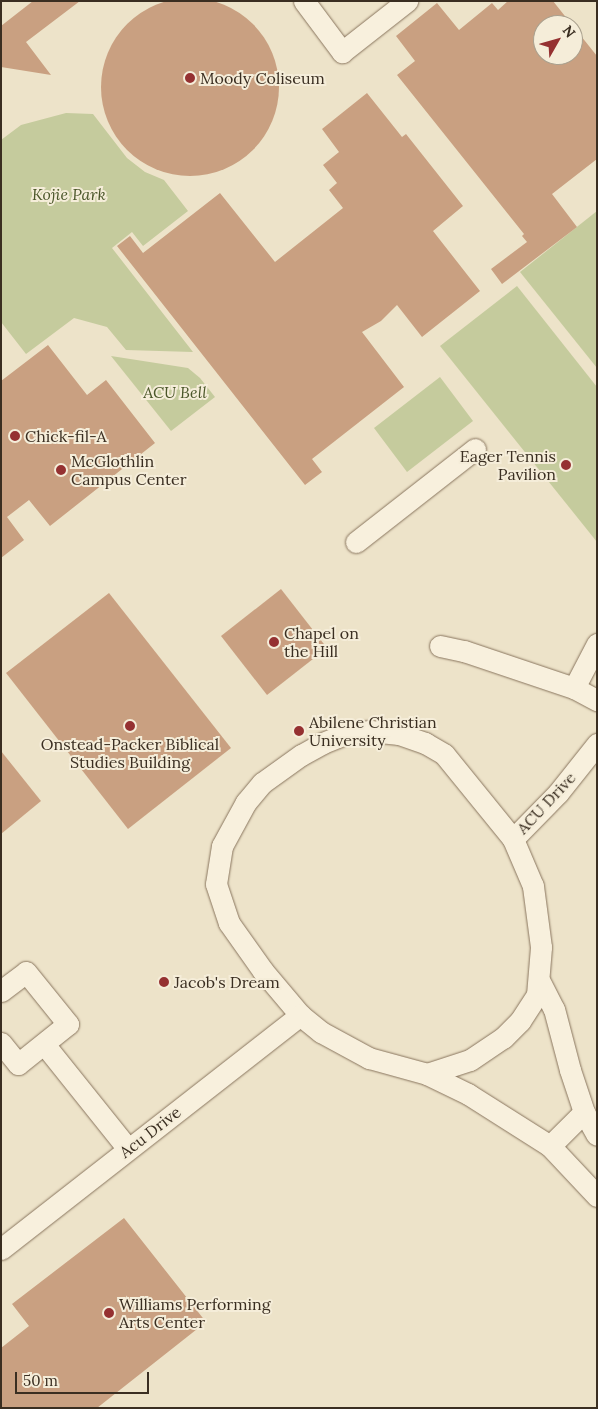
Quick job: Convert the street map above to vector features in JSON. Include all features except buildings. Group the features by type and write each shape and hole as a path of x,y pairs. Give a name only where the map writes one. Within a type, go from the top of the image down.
{"lane":[{"path":"304,1 342,52 408,1"},
{"path":"356,542 475,449"},
{"path":"574,688 597,644"},
{"path":"440,646 464,651 574,688 597,700"},
{"path":"427,1074 470,1060 503,1038 520,1021 537,995 540,982 540,947 534,886 513,839 444,754 425,743 399,734 370,731 345,734 301,755 262,783 246,802 222,846 216,884 229,923 263,971 300,1015 321,1032 369,1058 427,1074 468,1094 550,1146 597,1196"},
{"name":"ACU Drive","path":"513,839 558,793 597,744"},
{"path":"1,991 26,972 68,1024 18,1064 1,1043"},
{"path":"540,982 554,1009 570,1070 584,1112 597,1135"},
{"name":"Acu Drive","path":"1,1249 300,1015"},
{"path":"44,1044 128,1149"},
{"path":"550,1146 584,1112"}],"green space":[{"name":"Kojie Park","path":"66,113 93,114 127,158 145,172 164,180 188,211 143,246 132,232 112,248 193,352 126,350 107,327 74,318 26,354 1,322 1,140 21,125"},
{"path":"597,211 597,368 520,272"},
{"name":"Eager Tennis Pavilion","path":"517,286 597,387 597,542 440,346"},
{"name":"ACU Bell","path":"111,356 188,368 200,378 215,397 171,431"},
{"path":"440,377 473,421 407,472 374,428"}],"place":[{"name":"Moody Coliseum","path":"190,78"},
{"name":"Chick-fil-A","path":"15,436"},
{"name":"Eager Tennis Pavilion","path":"566,465"},
{"name":"McGlothlin Campus Center","path":"61,470"},
{"name":"Chapel on the Hill","path":"274,642"},
{"name":"Onstead-Packer Biblical Studies Building","path":"130,726"},
{"name":"Abilene Christian University","path":"299,731"},
{"name":"Jacob's Dream","path":"164,982"},
{"name":"Williams Performing Arts Center","path":"109,1313"}]}
